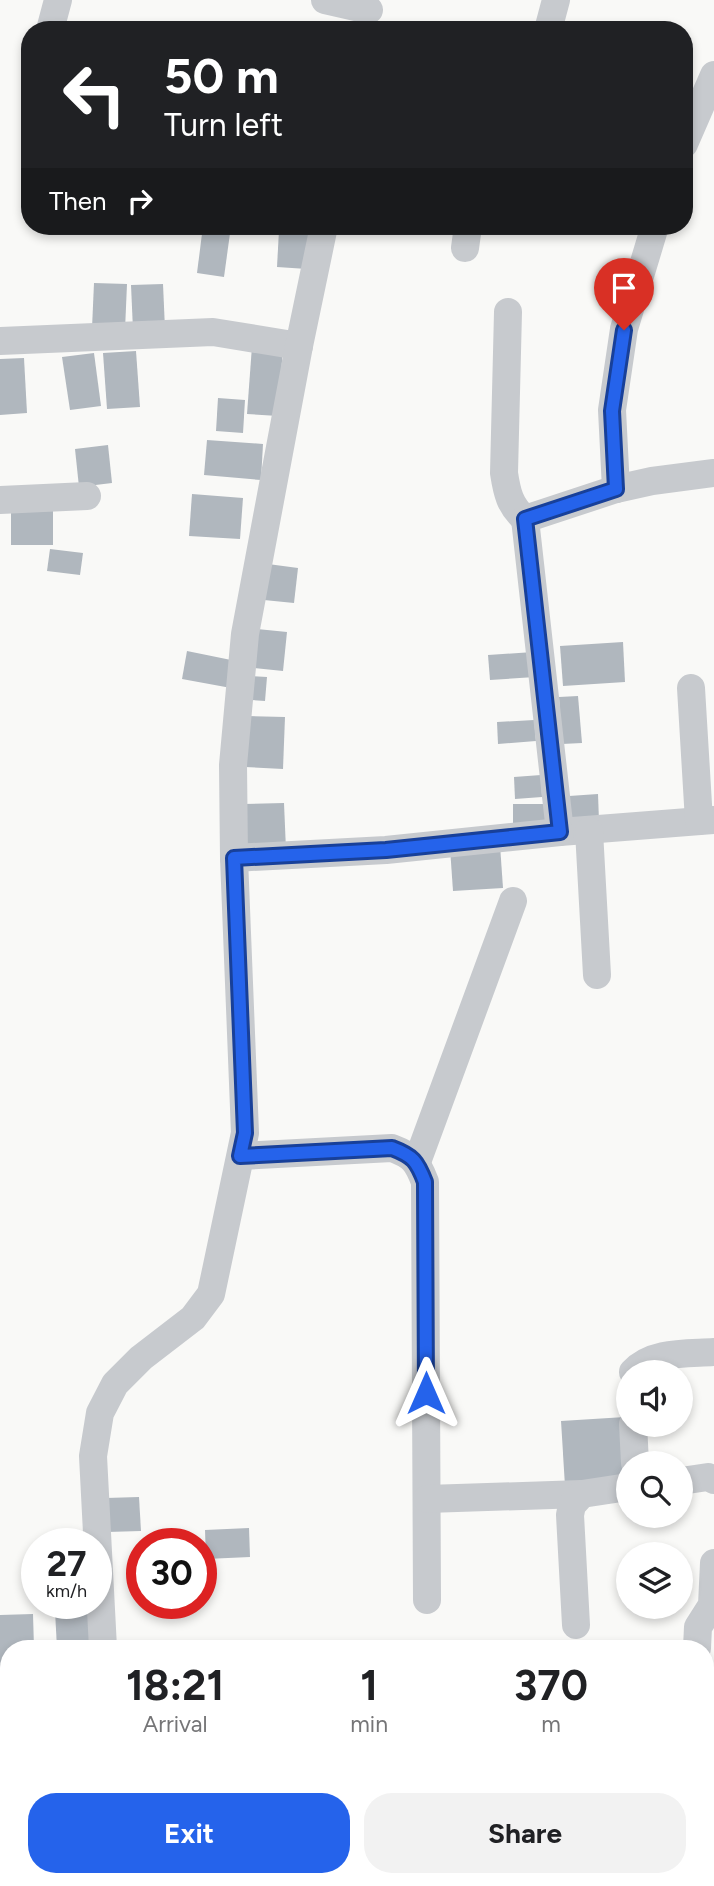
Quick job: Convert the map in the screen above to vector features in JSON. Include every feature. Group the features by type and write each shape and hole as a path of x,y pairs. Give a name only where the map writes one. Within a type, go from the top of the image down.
{"street":[{"path":"52,21 58,0"},
{"path":"325,0 369,13"},
{"path":"550,21 556,0"},
{"path":"693,123 714,75"},
{"path":"103,1640 93,1455 100,1413 115,1384 141,1358 193,1318 211,1293 245,1133 233,765 245,634 322,235"},
{"path":"616,489 612,411 624,330 652,235"},
{"path":"508,312 504,473 506,493 514,509 525,519 560,832"},
{"path":"0,341 213,332 299,346"},
{"path":"525,519 616,489 714,473"},
{"path":"0,500 86,496"},
{"path":"234,858 386,850 706,820 691,688"},
{"path":"589,831 597,975"},
{"path":"417,1162 513,901"},
{"path":"240,1156 392,1148 406,1153 417,1162 425,1182 427,1600"},
{"path":"647,1360 714,1352"},
{"path":"693,1479 708,1477 714,1480"},
{"path":"427,1499 582,1494 616,1489"},
{"path":"576,1625 570,1516 572,1505 582,1494"},
{"path":"697,1640 698,1626 712,1605 714,1563"}],"building":[{"path":"202,235 230,235 224,277 197,273"},
{"path":"279,235 310,235 307,269 277,267"},
{"path":"94,283 127,284 125,330 92,328"},
{"path":"163,284 165,329 133,330 131,285"},
{"path":"252,346 283,348 278,416 247,414"},
{"path":"136,351 140,407 107,409 103,353"},
{"path":"94,353 101,406 70,410 62,357"},
{"path":"24,358 27,413 0,415 0,359"},
{"path":"218,398 245,400 243,433 216,431"},
{"path":"207,440 263,444 261,480 204,475"},
{"path":"108,445 112,483 79,487 75,449"},
{"path":"192,494 243,498 240,539 189,536"},
{"path":"53,505 53,545 11,545 11,506"},
{"path":"50,549 83,553 80,575 47,571"},
{"path":"268,564 298,568 294,603 264,600"},
{"path":"257,629 287,632 283,671 254,668"},
{"path":"623,642 625,682 563,686 560,646"},
{"path":"187,651 236,661 231,688 182,679"},
{"path":"533,652 535,677 490,680 488,655"},
{"path":"252,676 267,677 265,701 251,700"},
{"path":"578,696 582,743 562,744 559,697"},
{"path":"248,716 285,717 283,769 245,767"},
{"path":"534,720 536,741 498,744 497,722"},
{"path":"541,775 542,797 515,799 514,777"},
{"path":"598,794 599,821 571,822 569,796"},
{"path":"284,803 286,850 244,851 243,804"},
{"path":"513,804 548,804 548,826 513,826"},
{"path":"500,845 503,888 453,891 450,848"},
{"path":"616,1418 616,1437 626,1437 627,1451 616,1451 616,1483 565,1486 561,1421"},
{"path":"139,1497 141,1528 112,1532 112,1528 107,1528 106,1498"},
{"path":"249,1528 250,1557 217,1558 217,1529"},
{"path":"21,1614 21,1619 33,1619 34,1640 0,1640 0,1615"},
{"path":"55,1619 89,1619 91,1640 57,1640"}],"route":[{"path":"426,1393 425,1182 417,1162 406,1153 392,1148 240,1156 245,1133 234,858 386,850 560,832 525,519 616,489 612,411 624,330"}]}
